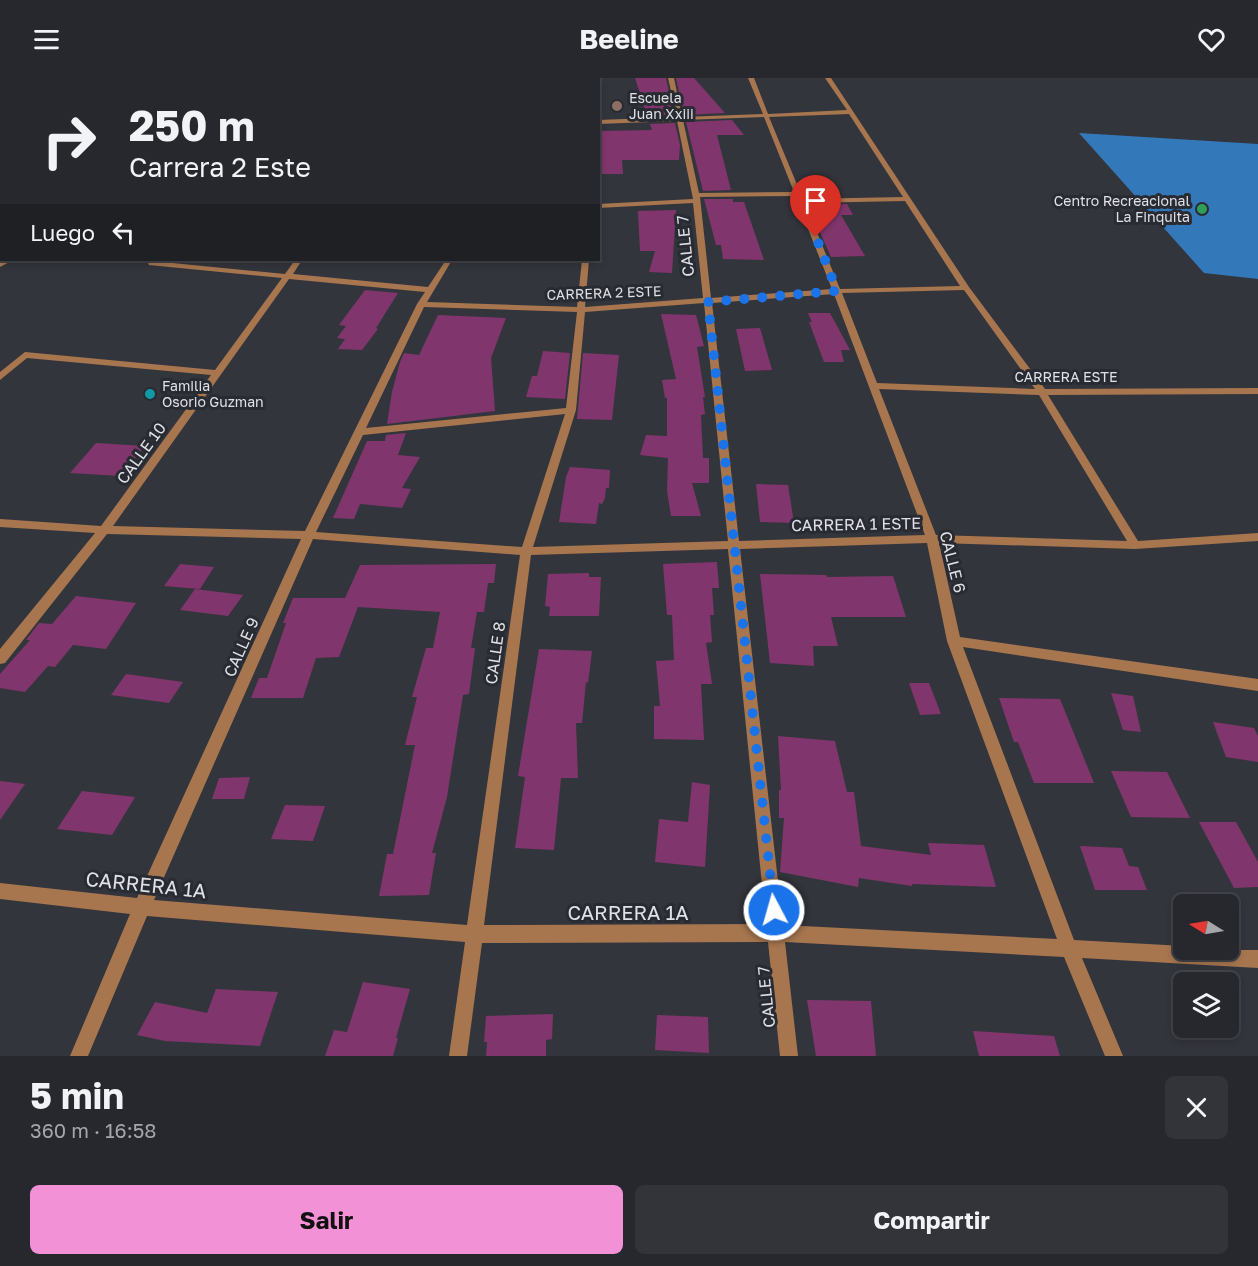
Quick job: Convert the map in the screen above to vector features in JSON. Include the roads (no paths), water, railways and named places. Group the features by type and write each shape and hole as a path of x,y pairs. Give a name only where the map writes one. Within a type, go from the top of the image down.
{"street":[{"name":"CALLE 7","path":"671,78 697,198 789,1056"},
{"name":"CALLE 6","path":"751,78 837,291 932,539 954,641 1069,949 1113,1056"},
{"path":"828,78 905,199 1042,392 1135,545"},
{"path":"600,122 850,112"},
{"path":"600,206 697,198 905,199"},
{"path":"155,261 430,291"},
{"name":"CALLE 10","path":"0,659 104,530 297,261"},
{"name":"CALLE 9","path":"80,1056 142,907 309,535 421,304 448,261"},
{"name":"CALLE 8","path":"458,1056 526,551 571,410 586,261"},
{"name":"CARRERA 2 ESTE","path":"421,304 581,310 837,291 966,288"},
{"path":"0,377 24,355 218,373"},
{"name":"CARRERA ESTE","path":"873,386 1042,392 1258,391"},
{"path":"359,432 571,410"},
{"name":"CARRERA 1 ESTE","path":"0,523 104,530 309,535 526,551 932,539 1135,545 1258,537"},
{"path":"954,641 1258,686"},
{"name":"CARRERA 1A","path":"0,891 142,907 474,934 776,933 1258,960"}],"water":[{"name":"Centro Recreacional La Finquita","path":"1079,133 1258,144 1258,279 1204,273"}],"place":[{"name":"Escuela Juan Xxiii","path":"617,106"},
{"name":"Centro Recreacional La Finquita","path":"1202,209"},
{"name":"Familia Osorio Guzman","path":"150,394"}]}
